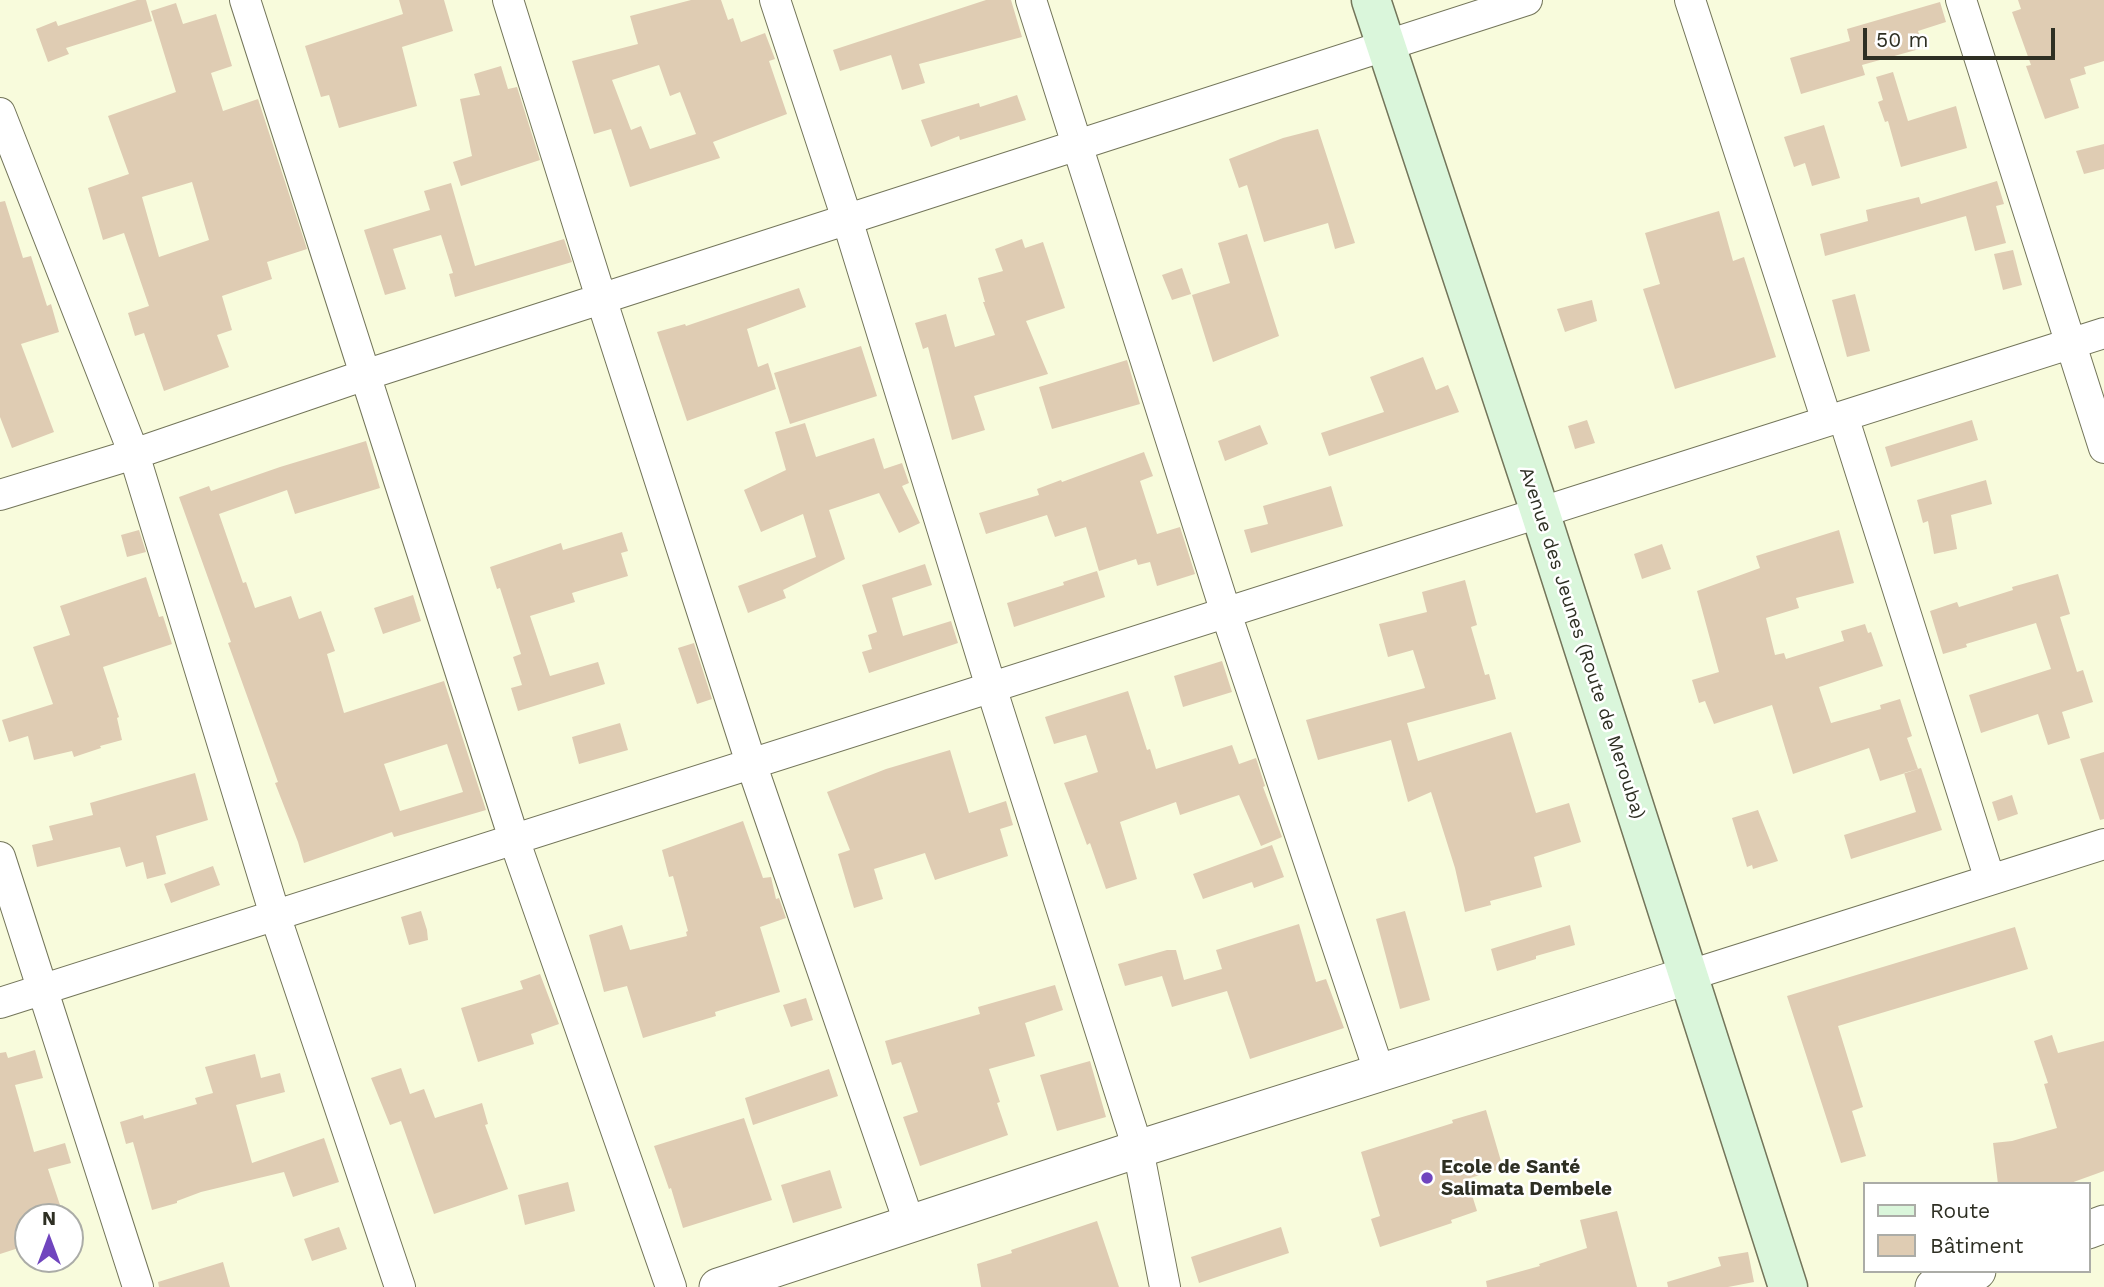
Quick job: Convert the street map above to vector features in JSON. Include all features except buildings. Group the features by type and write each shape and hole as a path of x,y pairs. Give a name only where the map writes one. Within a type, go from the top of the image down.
{"main road":[{"name":"Avenue des Jeunes (Route de Merouba)","path":"1371,0 1540,512 1788,1287"}],"street":[{"path":"245,0 514,839 671,1287"},
{"path":"509,0 601,298 751,764 910,1225"},
{"path":"775,0 847,219 991,687 1138,1149 1166,1287"},
{"path":"1031,0 1226,612 1380,1074"},
{"path":"0,495 134,454 601,298 1527,0"},
{"path":"1690,0 1990,880"},
{"path":"1961,0 2104,449"},
{"path":"0,113 134,454 275,915 400,1287"},
{"path":"0,1003 2104,333"},
{"path":"718,1287 1138,1149 2104,844"},
{"path":"0,856 138,1287"},
{"path":"1934,1287 1972,1273"}],"place":[{"name":"Ecole de Santé Salimata Dembele","path":"1427,1178"}]}
